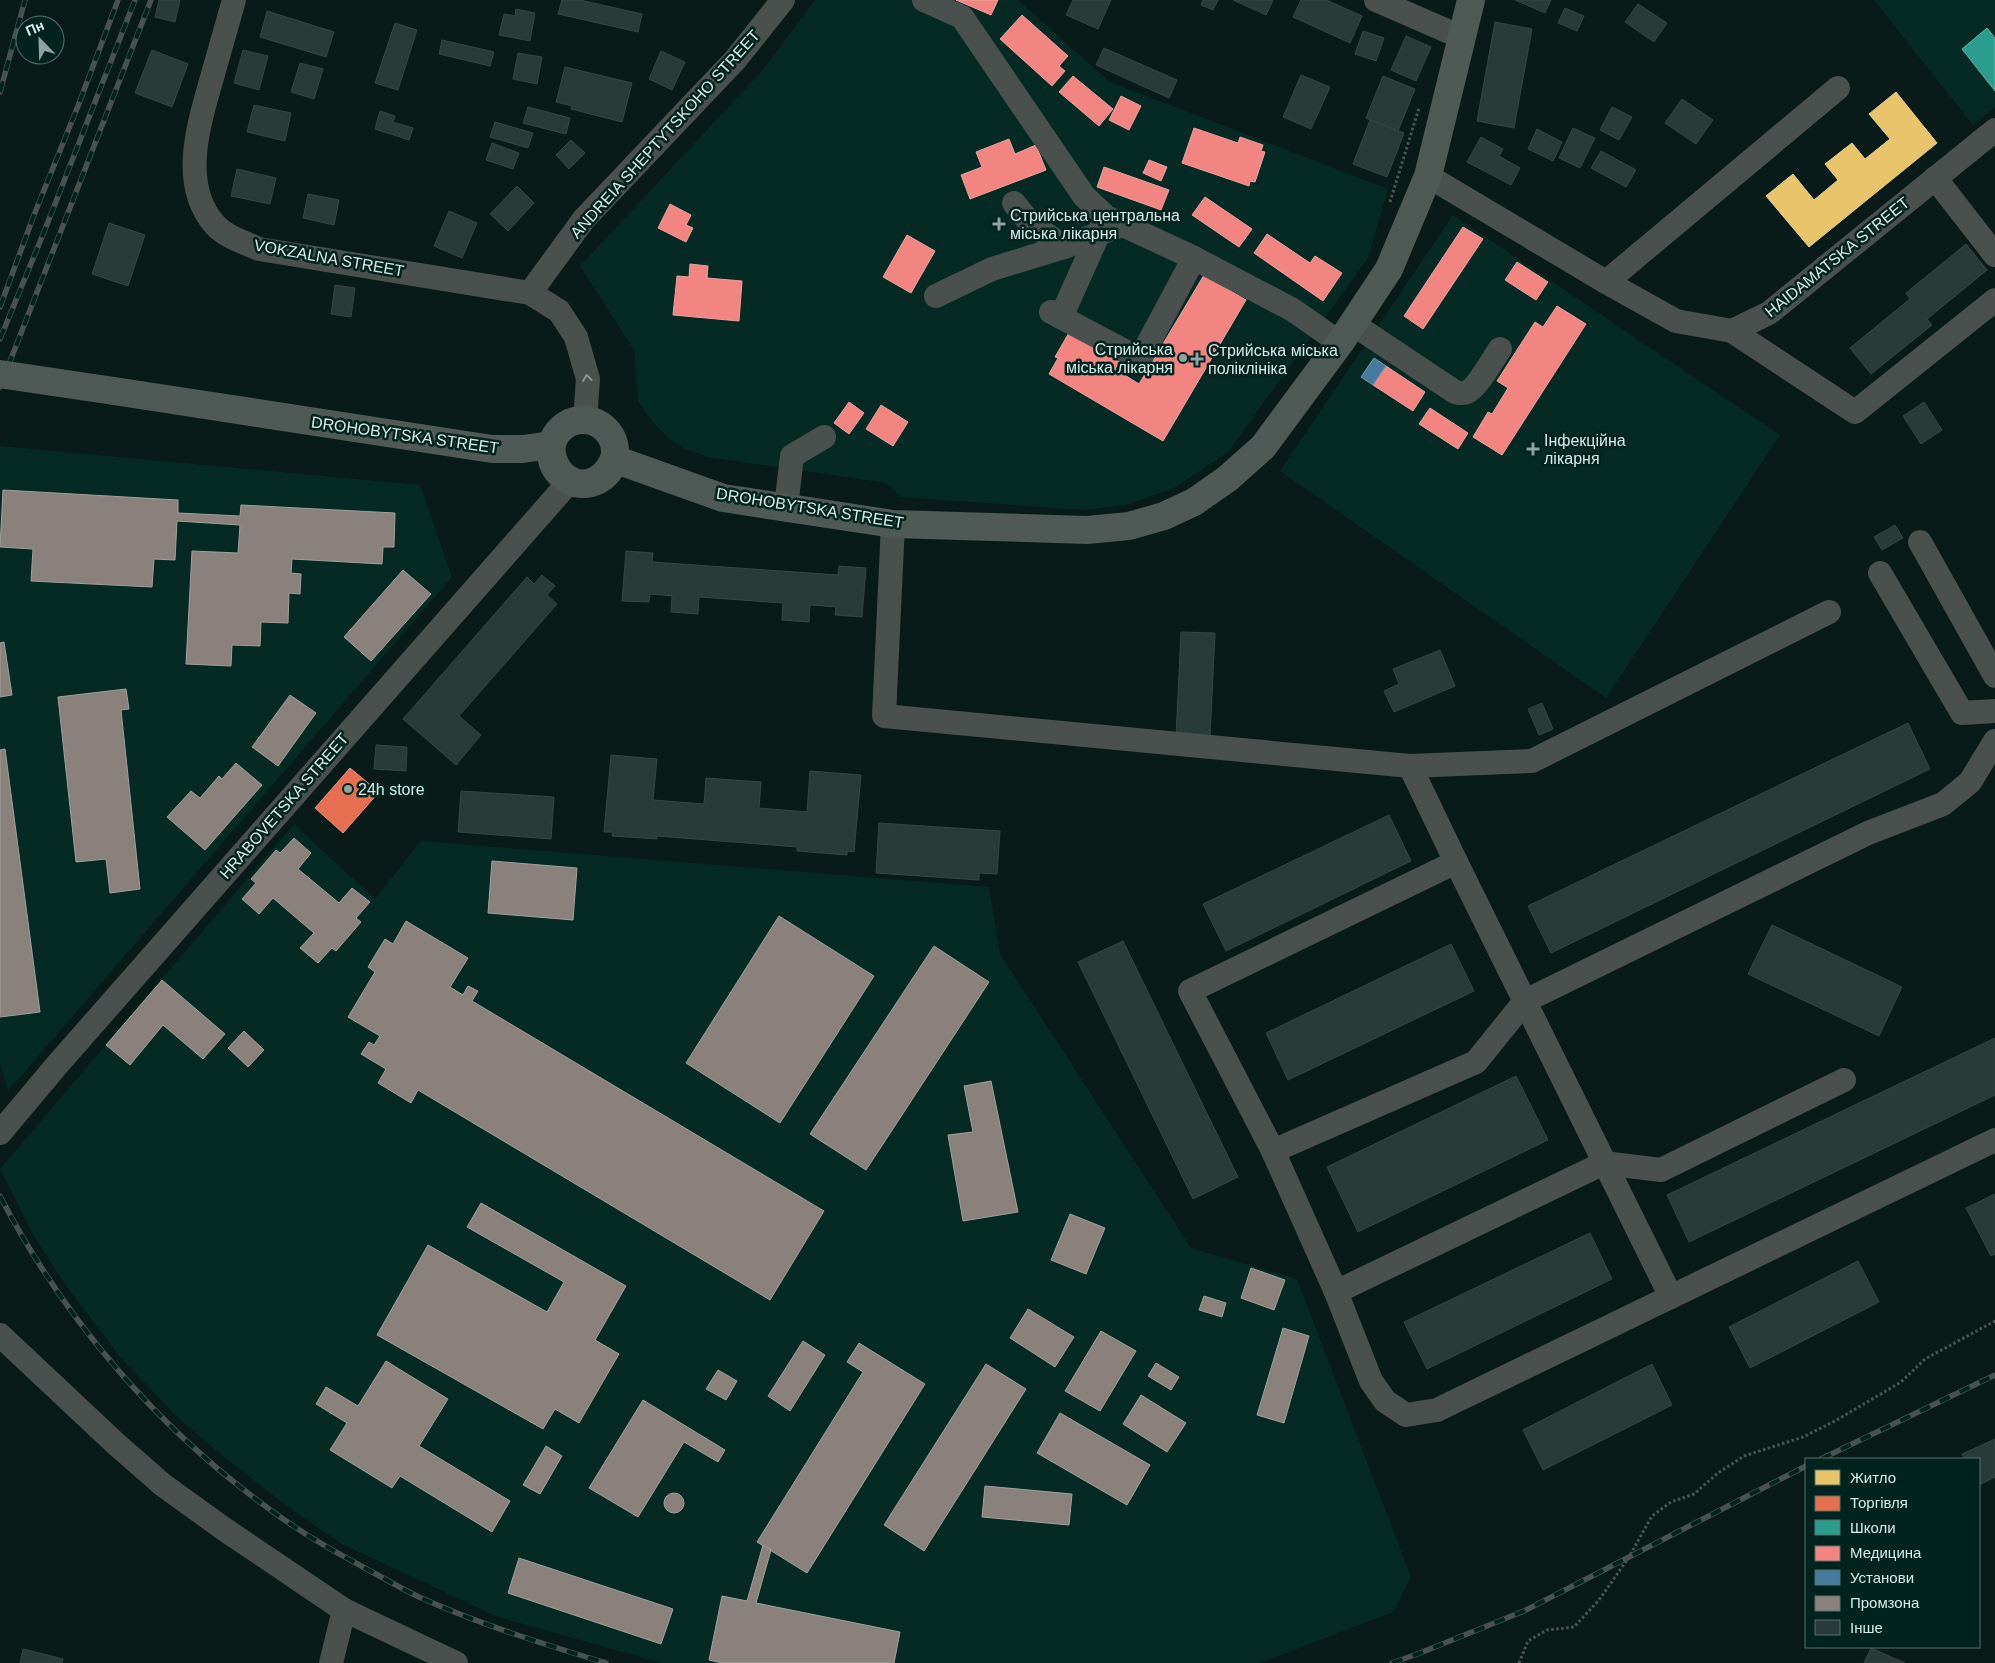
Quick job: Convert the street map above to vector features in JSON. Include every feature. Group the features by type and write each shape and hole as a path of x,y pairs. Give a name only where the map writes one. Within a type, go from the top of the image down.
{"main road":[{"name":"DROHOBYTSKA STREET","path":"614,459 723,498 893,524 1087,530 1130,526 1164,516 1194,502 1227,479 1263,447 1346,333 1389,268 1428,176 1471,0"},
{"name":"DROHOBYTSKA STREET","path":"0,374 492,449 523,449 551,445"},
{"path":"585,420 595,422 605,428 611,437 614,459 602,477 592,482 581,484 570,481 561,475 554,466 551,445 556,434 564,426 574,421 585,420"}],"street":[{"name":"VOKZALNA STREET","path":"234,0 196,133 197,190 204,209 216,226 231,236 259,249 530,293 559,311 576,337 588,379 585,420"},
{"name":"ANDREIA SHEPTYTSKOHO STREET","path":"530,293 584,219 735,60 783,0"},
{"path":"924,0 962,17 1084,196 1109,225 1194,258 1293,310 1346,333 1455,392 1465,393 1473,389 1500,349"},
{"path":"1376,0 1461,37"},
{"path":"1606,282 1838,88"},
{"name":"HAIDAMATSKA STREET","path":"1732,331 1769,313 1995,130"},
{"path":"1428,176 1606,282 1676,321 1732,331 1855,412 1995,300"},
{"path":"1935,178 1995,255"},
{"path":"1014,203 1030,223 1064,247"},
{"path":"936,296 992,269 1064,247 1109,225"},
{"path":"1109,225 1056,315 1140,359 1194,258"},
{"path":"786,507 792,456 824,437"},
{"name":"HRABOVETSKA STREET","path":"0,1133 63,1058 570,481"},
{"path":"893,524 884,716 1410,766 1532,761 1829,612"},
{"path":"1920,542 1995,676"},
{"path":"1880,573 1962,713 1995,711"},
{"path":"1273,1151 1476,1062 1524,1001 1868,833 1943,804 1970,782 1995,741"},
{"path":"1410,766 1671,1297"},
{"path":"1456,862 1190,991 1273,1151 1336,1292 1371,1381 1385,1401 1406,1415 1437,1410 1995,1140"},
{"path":"1336,1292 1604,1163 1661,1170 1844,1080"},
{"path":"0,1335 115,1443 163,1485 224,1529 344,1610 456,1663"},
{"path":"335,1660 344,1610"}],"path":[{"path":"1388,210 1420,105"},
{"path":"1519,1663 1528,1641 1547,1630 1574,1627 1599,1600 1629,1557 1652,1516 1671,1502 1694,1494 1718,1473 1744,1456 1804,1437 1835,1421 1901,1382 1925,1359 1995,1321"}],"shaded area":[{"name":"Стрийська центральна міська лікарня","path":"815,0 1018,0 1110,82 1388,189 1368,258 1228,452 1176,487 1126,505 1084,510 900,497 887,483 708,457 686,449 669,439 651,420 638,401 634,350 580,266 761,72"},
{"path":"1874,0 1995,0 1995,107 1973,125"},
{"name":"Інфекційна лікарня","path":"1453,215 1780,435 1606,698 1280,471"},
{"path":"0,446 420,485 452,577 8,1091 0,1065"},
{"path":"294,824 375,899 421,841 989,887 1000,954 1191,1248 1297,1279 1411,1577 1393,1612 1260,1663 662,1663 498,1617 342,1544 288,1507 176,1416 120,1357 64,1283 34,1236 0,1169"}],"building: Житло":[{"path":"1896,92 1937,143 1809,247 1766,196 1793,174 1814,200 1838,180 1825,164 1852,143 1865,159 1890,139 1869,114"}],"building: Торгівля":[{"path":"350,768 379,792 343,833 315,808"}],"building: Школи":[{"path":"1987,28 1995,38 1995,91 1962,49"}],"building: Медицина":[{"path":"956,0 998,0 991,15"},
{"path":"1022,15 1068,56 1059,66 1065,71 1052,86 1000,39"},
{"path":"1073,76 1113,109 1099,126 1059,92"},
{"path":"1121,96 1141,106 1129,130 1109,120"},
{"path":"1194,128 1238,143 1240,137 1263,145 1261,151 1265,152 1255,182 1250,181 1249,186 1182,163"},
{"path":"1009,139 1015,154 1036,145 1046,170 970,199 961,175 982,167 976,152"},
{"path":"1149,160 1167,167 1161,181 1143,173"},
{"path":"1104,167 1169,190 1161,210 1097,187"},
{"path":"1205,197 1252,229 1239,247 1192,215"},
{"path":"670,204 691,215 686,225 693,228 686,242 658,228"},
{"path":"1463,227 1483,239 1423,329 1404,316"},
{"path":"1267,234 1310,263 1315,256 1342,273 1323,301 1254,253"},
{"path":"907,235 935,251 911,293 883,277"},
{"path":"1517,262 1548,282 1536,300 1505,280"},
{"path":"690,264 708,266 707,278 742,281 739,321 673,315 677,276 689,277"},
{"name":"Стрийська міська лікарня","path":"1204,275 1246,300 1163,441 1049,374 1058,358 1055,357 1070,331 1120,361 1115,369 1139,384"},
{"path":"1557,306 1586,324 1502,455 1473,437 1488,412 1492,414 1508,388 1497,381 1535,322 1543,327"},
{"path":"1386,366 1425,392 1413,411 1373,385"},
{"path":"849,402 864,413 849,434 834,423"},
{"path":"881,405 908,422 893,446 866,429"},
{"path":"1430,408 1468,433 1458,449 1419,424"}],"building: Установи":[{"path":"1374,358 1386,366 1373,385 1361,377"}],"building: Промзона":[{"path":"3,490 178,500 178,513 240,516 241,505 395,513 394,547 383,547 382,564 292,559 291,573 301,574 300,594 289,593 288,623 261,622 260,646 232,645 231,666 186,664 192,551 238,553 240,525 177,521 175,560 154,559 152,587 31,581 33,549 0,547"},
{"path":"403,570 431,594 371,661 344,637"},
{"path":"4,642 12,695 0,697 0,643"},
{"path":"126,689 129,709 121,710 140,889 110,893 106,859 76,862 58,697"},
{"path":"290,695 316,713 278,766 252,747"},
{"path":"5,749 40,1012 0,1017 0,750"},
{"path":"236,763 262,785 205,850 167,817 191,791 200,798 219,776 222,779"},
{"path":"294,838 311,853 298,869 339,903 352,888 370,902 356,918 361,922 336,951 332,948 318,963 300,948 314,933 273,898 259,914 242,899 256,883 251,879 276,850 280,853"},
{"path":"492,861 577,868 573,920 488,913"},
{"path":"779,916 874,976 780,1123 686,1063"},
{"path":"406,921 468,958 450,987 463,995 468,986 478,991 472,1001 824,1211 770,1300 418,1090 411,1103 378,1083 386,1069 361,1054 369,1042 374,1045 380,1036 348,1017 375,972 368,967 385,939 393,944"},
{"path":"934,946 989,982 866,1170 810,1134"},
{"path":"162,980 225,1034 203,1059 163,1025 130,1065 106,1045"},
{"path":"244,1031 264,1050 248,1067 228,1048"},
{"path":"991,1081 1018,1212 963,1221 948,1135 973,1132 964,1086"},
{"path":"481,1203 626,1286 595,1340 619,1354 579,1423 555,1409 543,1429 377,1335 428,1245 547,1312 564,1282 467,1227"},
{"path":"1070,1214 1105,1228 1086,1274 1051,1260"},
{"path":"1251,1268 1285,1280 1274,1310 1241,1298"},
{"path":"1204,1296 1226,1303 1222,1317 1199,1310"},
{"path":"1028,1309 1074,1337 1055,1367 1010,1338"},
{"path":"1283,1328 1309,1336 1284,1423 1257,1415"},
{"path":"1101,1331 1136,1351 1100,1411 1065,1391"},
{"path":"803,1341 825,1355 790,1411 768,1396"},
{"path":"859,1343 925,1384 807,1573 757,1542 863,1372 847,1362"},
{"path":"386,1361 448,1399 419,1446 510,1501 492,1532 400,1476 392,1488 330,1450 347,1423 316,1404 326,1387 358,1406"},
{"path":"1156,1363 1179,1377 1171,1390 1148,1376"},
{"path":"986,1364 1026,1389 924,1551 884,1525"},
{"path":"718,1370 737,1381 726,1400 706,1389"},
{"path":"1141,1395 1186,1423 1167,1452 1123,1424"},
{"path":"643,1400 725,1450 718,1462 684,1442 638,1517 589,1488"},
{"path":"1060,1413 1150,1465 1127,1505 1037,1453"},
{"path":"546,1446 562,1456 540,1494 523,1485"},
{"path":"985,1486 1072,1494 1069,1525 982,1517"},
{"path":"670,1493 678,1493 684,1499 684,1507 678,1513 670,1513 664,1507 664,1499"},
{"path":"763,1545 771,1550 756,1603 900,1632 894,1663 722,1663 709,1660 722,1596 747,1601"},
{"path":"519,1558 673,1609 661,1644 508,1593"}],"building: Інше":[{"path":"159,0 180,0 175,22 155,17"},
{"path":"562,0 580,0 642,14 638,32 558,14"},
{"path":"1073,0 1111,0 1098,29 1066,15"},
{"path":"1203,0 1218,0 1213,10 1201,5"},
{"path":"1233,0 1273,0 1266,15"},
{"path":"1301,0 1326,0 1362,16 1350,43 1293,17"},
{"path":"1515,0 1551,0 1545,13"},
{"path":"1638,4 1667,23 1654,42 1625,22"},
{"path":"1565,8 1584,16 1577,31 1558,23"},
{"path":"516,9 535,13 530,41 499,35 504,14 515,16"},
{"path":"267,11 334,32 326,57 260,37"},
{"path":"1495,22 1532,29 1514,128 1477,121"},
{"path":"395,23 417,30 398,90 375,83"},
{"path":"1363,31 1384,38 1376,61 1355,54"},
{"path":"1406,36 1431,47 1416,81 1391,70"},
{"path":"442,40 494,52 490,66 439,54"},
{"path":"1104,48 1177,80 1169,98 1096,65"},
{"path":"152,50 188,64 172,107 135,93"},
{"path":"243,50 268,56 259,90 234,83"},
{"path":"661,51 685,62 672,90 649,79"},
{"path":"518,53 542,57 537,84 513,79"},
{"path":"300,63 323,69 314,99 291,92"},
{"path":"565,67 632,83 622,122 571,109 572,106 556,102"},
{"path":"1301,75 1330,87 1311,129 1283,117"},
{"path":"1383,76 1415,89 1398,131 1366,118"},
{"path":"1682,99 1713,120 1696,144 1665,123"},
{"path":"254,105 291,113 285,141 247,132"},
{"path":"528,107 570,118 566,134 523,123"},
{"path":"1612,107 1632,117 1619,140 1600,130"},
{"path":"380,111 395,116 393,122 413,128 409,140 375,129"},
{"path":"1370,120 1404,133 1387,177 1353,164"},
{"path":"495,122 533,133 528,148 490,137"},
{"path":"1573,128 1595,138 1580,168 1559,158"},
{"path":"1537,129 1562,142 1553,161 1528,149"},
{"path":"1481,137 1503,149 1499,156 1520,168 1511,185 1467,162"},
{"path":"571,140 585,153 569,169 556,155"},
{"path":"492,143 519,153 513,169 486,160"},
{"path":"1601,151 1636,170 1626,187 1591,168"},
{"path":"237,169 276,178 270,204 231,196"},
{"path":"517,186 534,203 508,231 490,214"},
{"path":"308,194 339,200 334,225 303,218"},
{"path":"449,211 477,223 462,258 434,246"},
{"path":"109,223 145,235 128,286 92,274"},
{"path":"1966,244 1987,270 1927,319 1932,325 1871,374 1850,348 1910,299 1906,293"},
{"path":"335,285 355,288 351,317 331,314"},
{"path":"1924,402 1942,430 1921,444 1903,416"},
{"path":"1895,525 1903,538 1882,550 1874,537"},
{"path":"626,551 653,553 652,562 838,575 839,566 866,568 862,617 835,615 836,607 810,605 809,622 782,620 783,603 699,597 698,614 671,612 672,596 650,594 649,602 622,601"},
{"path":"542,575 555,586 547,595 557,604 459,716 481,735 456,765 403,719 527,577 534,584"},
{"path":"1181,632 1215,633 1210,737 1176,736"},
{"path":"1440,650 1455,686 1394,712 1384,691 1399,684 1393,669"},
{"path":"1542,703 1553,729 1539,735 1528,709"},
{"path":"1908,723 1930,769 1551,953 1528,906"},
{"path":"376,745 407,747 406,771 374,769"},
{"path":"611,755 657,759 653,800 704,804 706,778 761,782 759,808 807,812 810,771 861,775 854,852 847,851 847,855 797,851 797,847 657,836 657,839 612,836 613,832 604,832"},
{"path":"461,791 554,797 551,839 458,832"},
{"path":"1389,815 1411,861 1226,951 1203,904"},
{"path":"879,823 1000,831 997,874 979,873 979,880 876,873"},
{"path":"1772,925 1902,987 1879,1036 1748,974"},
{"path":"1123,941 1238,1177 1193,1199 1078,962"},
{"path":"1451,944 1474,991 1288,1080 1266,1033"},
{"path":"1995,1038 1995,1095 1689,1242 1667,1195"},
{"path":"1516,1076 1548,1140 1358,1232 1327,1167"},
{"path":"1995,1194 1995,1254 1991,1256 1966,1208"},
{"path":"1590,1233 1612,1279 1427,1369 1404,1322"},
{"path":"1858,1261 1879,1302 1750,1368 1729,1327"},
{"path":"1652,1364 1672,1405 1543,1470 1523,1430"},
{"path":"1995,1439 1995,1477 1980,1484 1980,1458 1964,1458 1962,1454"},
{"path":"1871,1648 1905,1663 1864,1663"},
{"path":"23,1649 63,1659 62,1663 20,1663"}],"railway":[{"path":"0,92 25,0"},
{"path":"0,307 118,0"},
{"path":"0,339 135,0"},
{"path":"0,387 151,0"},
{"path":"0,1196 54,1286 118,1370 191,1445 230,1479 284,1520 309,1536 413,1594 488,1625 606,1663"},
{"path":"1823,1458 1995,1375"},
{"path":"1392,1663 1524,1611 1805,1467"}],"place":[{"name":"Стрийська центральна міська лікарня","path":"999,224"},
{"name":"Стрийська міська лікарня","path":"1183,358"},
{"name":"Стрийська міська поліклініка","path":"1197,359"},
{"name":"Інфекційна лікарня","path":"1533,449"},
{"name":"24h store","path":"348,789"}]}
